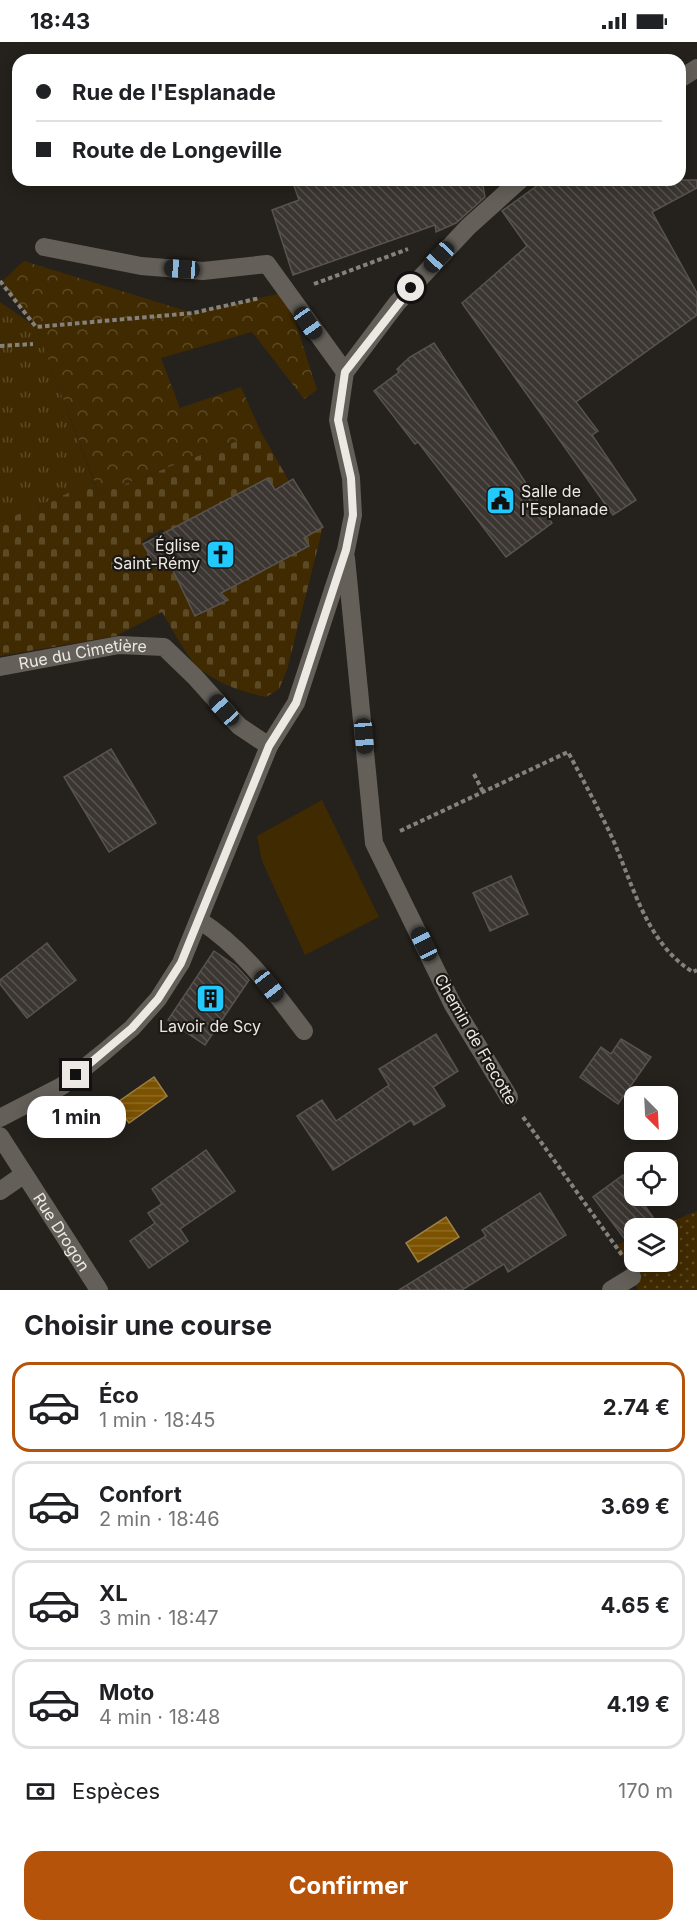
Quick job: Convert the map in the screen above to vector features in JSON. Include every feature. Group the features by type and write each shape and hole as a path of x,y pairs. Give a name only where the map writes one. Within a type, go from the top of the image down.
{"street":[{"path":"0,1118 62,1086 132,1028 158,999 181,963 269,746 296,703 346,550 353,515 351,478 338,420 345,372 397,303 484,211 513,186"},
{"path":"44,247 151,267 202,271 267,264 345,372"},
{"name":"Chemin de Frecotte","path":"346,550 374,843 453,1005 509,1097"},
{"name":"Rue du Cimetière","path":"0,667 119,645 164,647 195,677 239,726 269,746"},
{"path":"200,920 226,937 257,971 304,1031"},
{"path":"0,1136 23,1175 0,1191"},
{"name":"Rue Drogon","path":"23,1175 99,1290"},
{"path":"611,1290 632,1277"}],"path":[{"path":"0,281 36,327 54,324"},
{"path":"0,346 33,344"},
{"path":"374,843 568,752 609,831 644,916 678,963 693,972 697,970"},
{"path":"474,774 483,792"},
{"name":"Chemin de Frecotte","path":"509,1097 617,1245 632,1277"}],"green space":[{"path":"24,261 193,313 286,292 317,390 304,399 252,332 161,358 180,408 241,387 261,432 99,494 36,327 1,282"},
{"path":"0,302 36,327 94,482 0,522"},
{"path":"261,432 289,481 168,538 162,529 142,541 157,568 169,562 197,611 197,616 200,616 201,613 227,601 223,592 308,546 304,538 323,527 287,670 279,689 266,697 240,690 205,673 188,656 162,612 116,636 0,656 0,522 94,482 99,494"},
{"path":"322,800 379,917 305,955 262,861 257,836"},
{"path":"697,1211 697,1290 638,1290 630,1272 678,1272 678,1219"},
{"path":"624,1242 624,1260 617,1245"}],"shaded area":[{"path":"154,1077 167,1096 129,1123 115,1104"},
{"path":"446,1217 459,1237 418,1262 406,1243"}],"building":[{"path":"686,180 697,180 697,188 652,212 697,293 697,315 576,402 598,431 592,435 636,500 613,515 462,303 527,246 502,211 537,186 686,186"},
{"path":"294,186 483,186 485,197 456,223 436,232 435,225 293,275 272,210 299,200"},
{"path":"434,343 552,523 506,557 418,442 415,444 374,391 399,372 397,369 410,357"},
{"name":"Église Saint-Rémy","path":"268,478 275,490 293,479 323,527 304,538 309,546 221,593 228,600 195,616 169,562 157,568 143,544"},
{"path":"111,749 156,823 109,852 64,777"},
{"path":"511,876 528,914 490,931 473,893"},
{"path":"47,943 76,980 27,1018 0,984 0,980"},
{"name":"Lavoir de Scy","path":"214,951 236,966 249,980 205,1045 168,1020"},
{"path":"436,1034 458,1071 433,1087 445,1106 414,1125 411,1120 333,1170 297,1116 322,1100 336,1121 389,1085 379,1069"},
{"path":"621,1039 651,1057 631,1086 624,1086 624,1095 618,1104 580,1077 601,1047 611,1054"},
{"path":"206,1150 235,1191 180,1229 188,1241 149,1268 130,1241 155,1223 148,1213 162,1204 152,1189"},
{"path":"623,1175 624,1206 645,1206 653,1217 624,1218 624,1238 593,1197"},
{"path":"540,1193 566,1235 508,1272 504,1264 462,1290 399,1290 486,1236 482,1230"}],"place":[{"name":"Salle de l'Esplanade","path":"500,500"},
{"name":"Église Saint-Rémy","path":"221,554"},
{"name":"Lavoir de Scy","path":"210,998"}],"route":[{"path":"76,1075 132,1028 158,999 181,963 269,746 296,703 346,550 353,515 351,478 338,420 345,372 368,339 411,288"}]}
